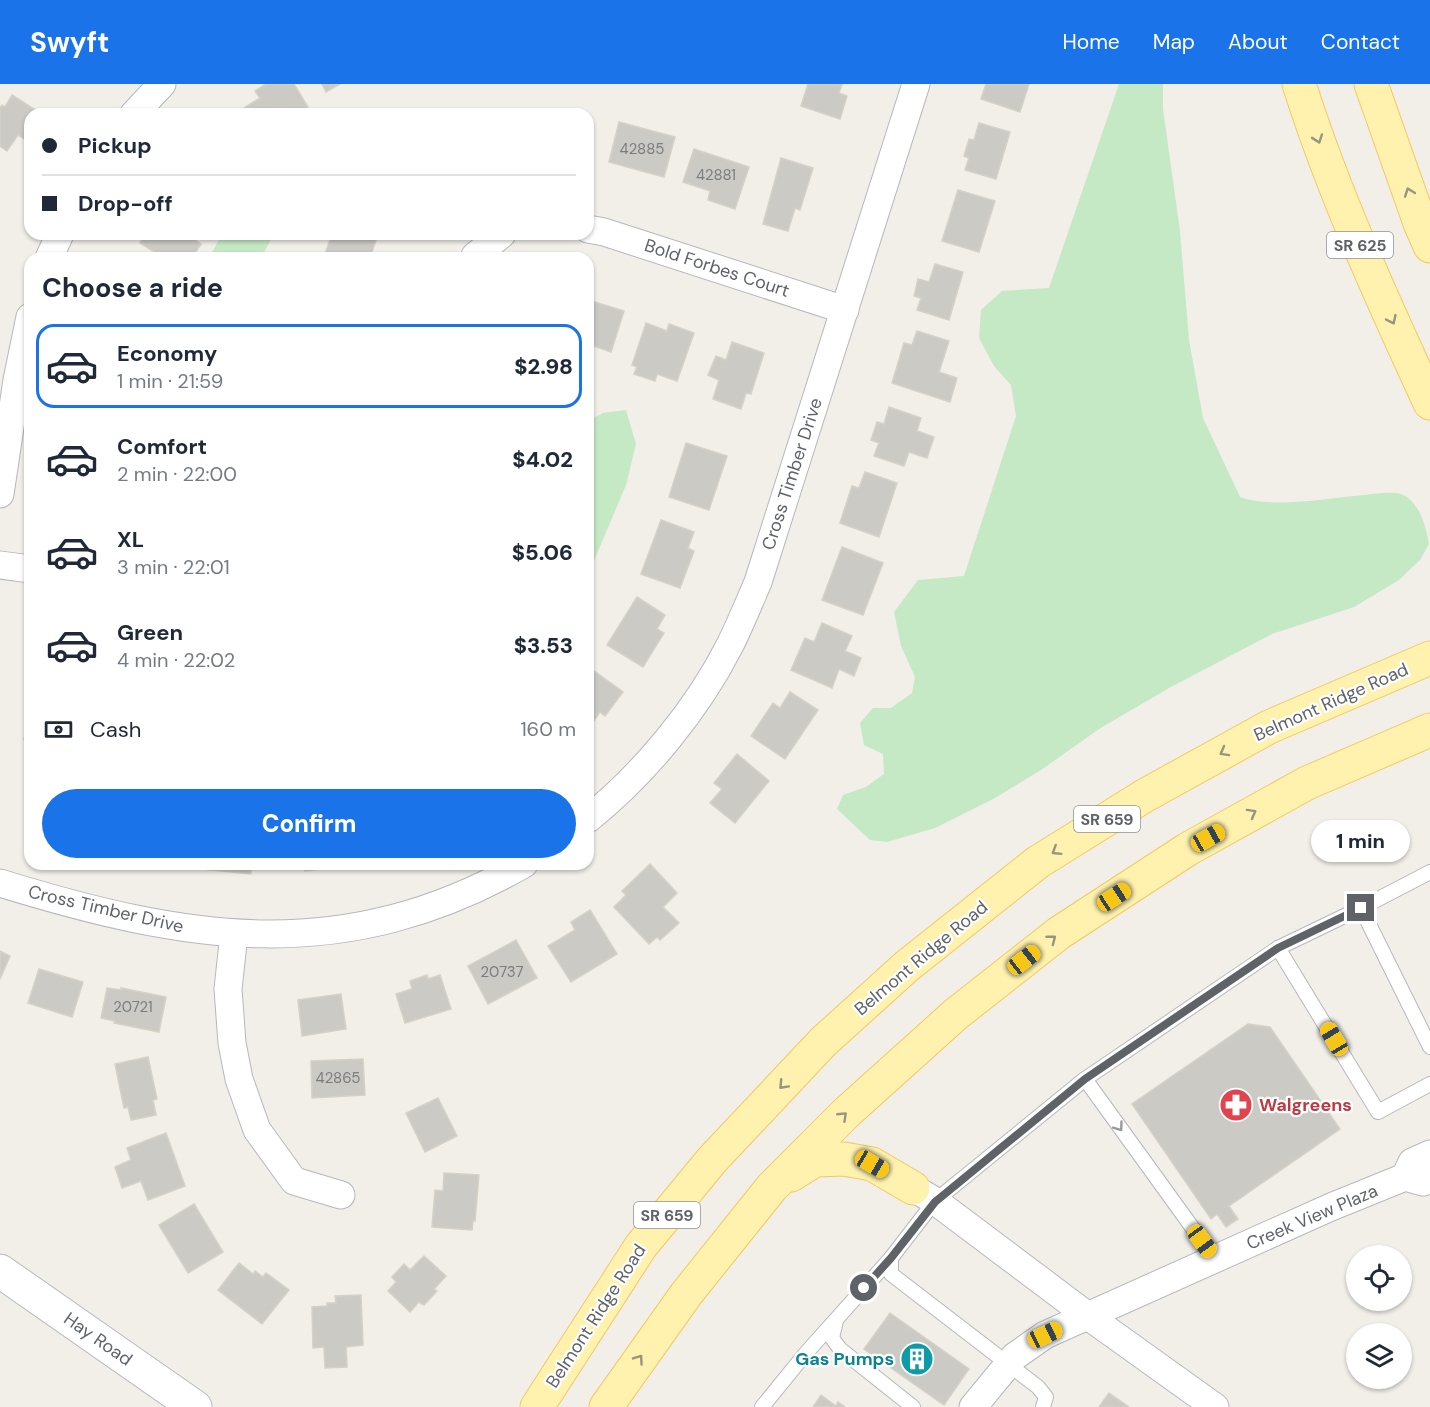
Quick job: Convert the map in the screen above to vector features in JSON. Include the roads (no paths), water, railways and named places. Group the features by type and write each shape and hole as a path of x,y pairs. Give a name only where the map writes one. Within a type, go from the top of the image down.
{"main road":[{"name":"SR 625","path":"1299,84 1326,163 1377,289 1430,403"},
{"path":"1371,84 1430,246"},
{"name":"Belmont Ridge Road","path":"537,1407 641,1246 712,1160 823,1042 907,966 1038,862 1143,796 1269,727 1430,658"},
{"path":"606,1407 687,1293 772,1187 846,1113 956,1014 1059,933 1188,849 1297,789 1430,730"},
{"path":"772,1187 815,1160 844,1159 872,1164 924,1195"}],"street":[{"path":"140,108 162,84"},
{"name":"Cross Timber Drive","path":"594,813 653,757 694,704 730,646 758,582 916,84"},
{"name":"Bold Forbes Court","path":"594,230 845,310"},
{"path":"480,252 495,240"},
{"path":"0,494 16,380 24,344"},
{"path":"0,565 24,568"},
{"name":"Cross Timber Drive","path":"0,883 142,921 234,934 299,934 380,922 437,905 470,892 512,870"},
{"path":"234,934 228,989 232,1043 239,1079 257,1130 294,1181 341,1195"},
{"name":"Creek View Plaza","path":"973,1407 1008,1363 1045,1335 1215,1259 1417,1179 1412,1162 1430,1154"},
{"path":"924,1195 1215,1407"},
{"name":"Hay Road","path":"0,1271 195,1407"}],"lane":[{"path":"762,1407 836,1318 891,1258 924,1195 1085,1079 1278,948 1430,872"},
{"path":"1361,908 1430,1047"},
{"path":"1278,948 1378,1112 1430,1084"},
{"path":"1085,1079 1215,1259"},
{"path":"891,1258 891,1274 1038,1387 1046,1398 1043,1407"},
{"path":"836,1318 832,1338 840,1349 913,1407"}],"place":[{"name":"Walgreens","path":"1236,1105"},
{"name":"Gas Pumps","path":"917,1359"}]}
